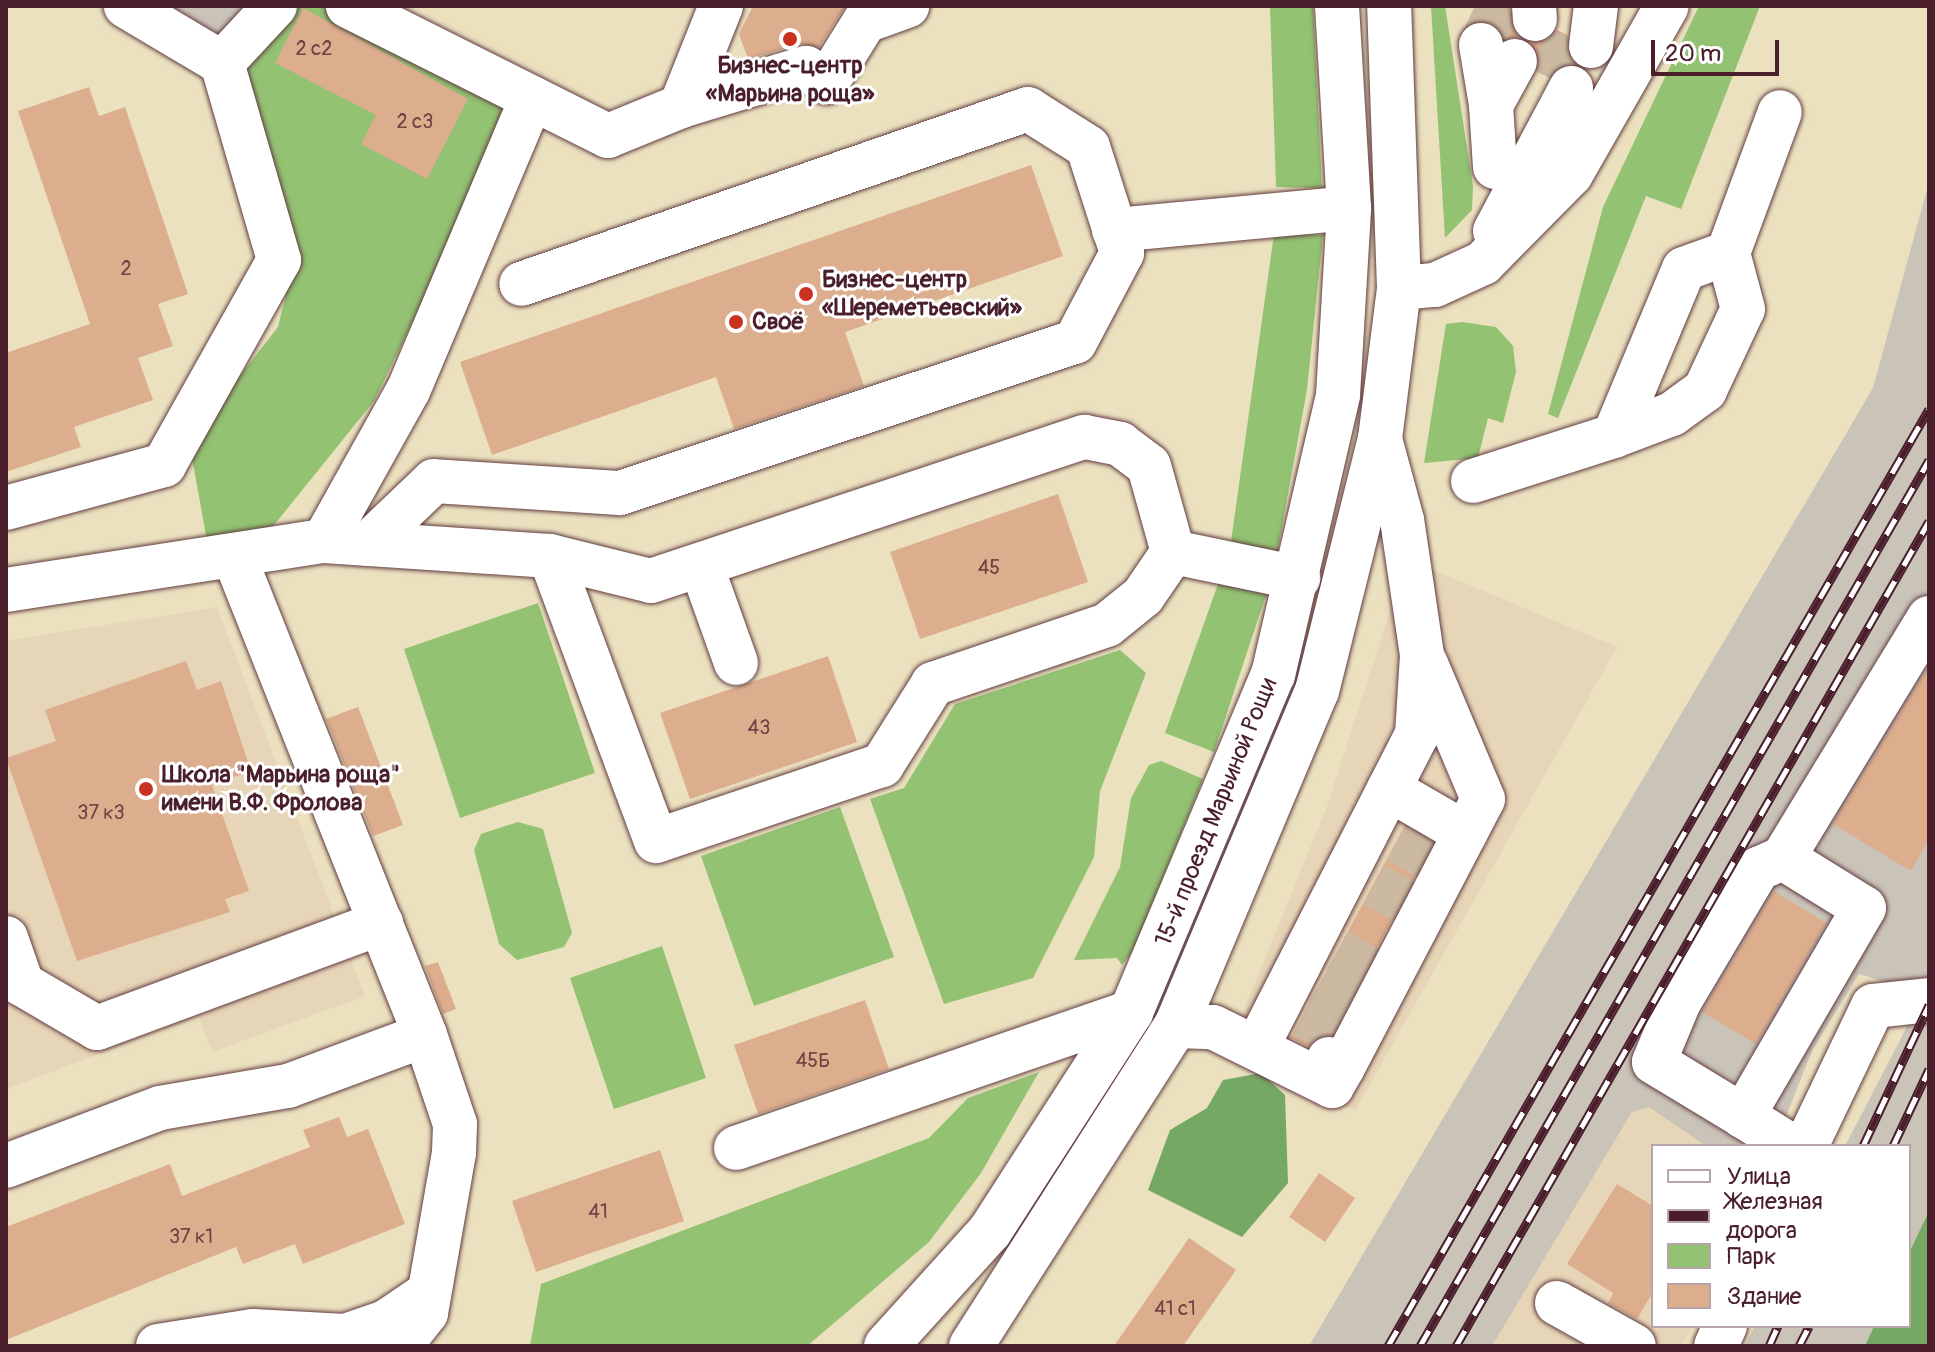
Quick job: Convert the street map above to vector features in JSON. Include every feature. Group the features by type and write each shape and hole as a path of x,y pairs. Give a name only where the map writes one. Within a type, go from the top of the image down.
{"main road":[{"path":"6,508 164,465 279,260 222,63 126,6"},
{"path":"222,63 275,6"},
{"path":"348,6 608,136 681,106 806,68 827,82 865,21 907,6"},
{"path":"681,106 721,6"},
{"name":"15-й проезд Марьиной Рощи","path":"886,1346 990,1231 1131,1012 1236,775 1298,578 1338,395 1349,208 1337,6"},
{"name":"15-й проезд Марьиной Рощи","path":"971,1346 1176,1026 1317,691 1380,439 1399,288 1389,6"},
{"path":"1399,288 1435,285 1489,248 1571,174 1667,6"},
{"path":"1489,248 1529,68"},
{"path":"1489,248 1495,167 1491,105 1529,68"},
{"path":"1495,167 1529,68"},
{"path":"324,541 408,391 532,98"},
{"path":"368,544 434,481 620,493 1075,342 1122,253 1088,147 1028,109 521,284"},
{"path":"1473,481 1672,414 1705,390 1743,309 1728,253 1780,112"},
{"path":"1114,230 1349,208"},
{"path":"1614,436 1684,269 1728,253"},
{"path":"6,590 324,541 550,556 651,581 1085,437 1120,444 1149,466 1173,552 1143,596 1107,625 933,684 882,765 656,841 550,556"},
{"path":"1176,1026 1213,1027 1297,997 1374,846 1417,735 1422,655 1408,561 1380,439"},
{"path":"1173,552 1298,578"},
{"path":"234,556 425,1035 455,1124 426,1313 400,1346"},
{"path":"701,565 736,663"},
{"path":"1788,1144 1654,1062 1679,1002 1758,869 1783,858 1929,618"},
{"path":"1297,997 1332,1086 1358,1021 1434,878 1483,799 1422,655"},
{"path":"1374,846 1434,878"},
{"path":"1743,1116 1864,908 1783,858"},
{"path":"6,938 22,984 97,1028 381,923"},
{"path":"1807,1144 1873,1006 1929,1000"},
{"path":"736,1148 1131,1012"},
{"path":"6,1166 160,1108 288,1086 425,1035"},
{"path":"158,1346 253,1331 345,1336 386,1322 431,1291"},
{"path":"1557,1303 1634,1346"}],"shaded area":[{"path":"171,6 243,6 223,38"},
{"path":"1929,182 1929,1211 1911,1249 1911,1144 1846,1144 1924,994 1859,974 1812,1051 1775,1144 1703,1144 1649,1107 1632,1112 1492,1346 1309,1346 1873,388"},
{"path":"1407,559 1617,647 1355,1111 1227,1051 1326,809"},
{"name":"Школа \"Марьина роща\" имени В.Ф. Фролова","path":"217,607 365,996 212,1052 199,1017 6,1089 6,641"},
{"path":"1649,1107 1703,1144 1651,1144 1651,1328 1691,1328 1689,1334 1680,1346 1492,1346 1632,1112"},
{"path":"1754,1328 1873,1328 1865,1346 1745,1346"}],"green space":[{"path":"292,6 321,6 516,109 374,401 262,540 209,552 189,441 278,327 294,262 233,68"},
{"path":"1270,6 1313,6 1322,188 1276,187"},
{"path":"1431,6 1445,6 1473,186 1472,210 1445,238"},
{"path":"1699,6 1760,6 1681,209 1646,196 1558,418 1548,414 1603,207"},
{"path":"1274,234 1323,235 1307,390 1276,559 1230,549"},
{"path":"1462,322 1496,327 1513,346 1516,372 1503,423 1488,418 1478,458 1424,463 1446,324"},
{"path":"1222,573 1269,586 1214,752 1165,733"},
{"path":"538,603 595,773 460,818 404,649"},
{"path":"1120,650 1146,673 1100,791 1094,857 1033,978 944,1004 870,799 904,788 955,704"},
{"path":"1161,761 1203,779 1133,951 1122,965 1117,958 1074,960 1120,867 1131,798 1149,765"},
{"path":"840,807 894,957 754,1006 701,856"},
{"path":"518,822 543,829 572,933 564,947 517,960 499,944 474,850 481,834"},
{"path":"662,946 706,1078 614,1109 570,978"},
{"path":"1039,1072 981,1173 929,1242 807,1346 530,1346 541,1284 929,1138 968,1098"},
{"path":"1261,1073 1285,1095 1288,1183 1242,1237 1148,1190 1170,1130 1207,1108 1223,1080"},
{"path":"1929,1211 1929,1346 1865,1346 1873,1328 1911,1328 1911,1249"}],"building":[{"name":"Бизнес-центр «Марьина роща»","path":"753,6 846,6 819,47 799,44 748,59 739,34"},
{"path":"1478,6 1509,7 1519,37 1505,39 1489,21 1470,24"},
{"path":"303,8 468,99 427,179 361,144 376,115 275,63"},
{"path":"1557,30 1567,35 1574,64 1548,77 1537,72 1531,43"},
{"path":"89,87 99,116 125,107 188,294 158,304 173,346 138,358 153,400 74,427 81,447 6,472 6,353 90,324 18,111"},
{"name":"Бизнес-центр «Шереметьевский»","path":"1031,165 1063,256 845,332 864,386 734,429 716,377 492,455 460,362"},
{"path":"1058,494 1088,582 920,639 890,552"},
{"path":"828,656 857,742 690,799 660,713"},
{"path":"186,661 197,690 221,681 251,771 212,785 249,891 225,899 230,912 77,961 6,758 56,741 45,710"},
{"path":"1929,666 1929,839 1911,871 1833,824"},
{"path":"358,707 403,825 373,836 326,719"},
{"path":"1404,827 1432,843 1332,1035 1308,1046 1291,1038"},
{"path":"1774,891 1826,923 1756,1044 1702,1012"},
{"path":"438,962 456,1009 443,1014 425,966"},
{"path":"865,1000 889,1069 758,1114 734,1045"},
{"path":"339,1117 347,1137 368,1129 405,1224 303,1264 295,1244 243,1264 236,1247 6,1340 6,1227 170,1164 182,1196 310,1147 303,1130"},
{"path":"660,1150 684,1221 536,1272 512,1201"},
{"path":"1319,1173 1355,1198 1325,1242 1289,1217"},
{"path":"1617,1184 1651,1205 1651,1295 1637,1319 1608,1303 1613,1293 1567,1264"},
{"path":"1189,1238 1236,1270 1183,1346 1114,1346"}],"tunnel":[{"path":"1481,45 1499,6"},
{"path":"1550,78 1570,37"},
{"path":"1397,841 1435,861"},
{"path":"1374,885 1411,905"},
{"path":"1337,951 1375,972"},
{"path":"1321,981 1359,1003"},
{"path":"1303,1016 1342,1034"}],"railway":[{"path":"1388,1346 1929,409"},
{"path":"1420,1346 1929,460"},
{"path":"1456,1346 1929,521"},
{"path":"1864,1144 1929,1005"},
{"path":"1894,1144 1929,1069"},
{"path":"1769,1346 1777,1328"},
{"path":"1799,1346 1808,1328"}],"place":[{"name":"Бизнес-центр «Марьина роща»","path":"790,39"},
{"name":"Бизнес-центр «Шереметьевский»","path":"806,294"},
{"name":"Своё","path":"736,322"},
{"name":"Школа \"Марьина роща\" имени В.Ф. Фролова","path":"146,789"}]}
